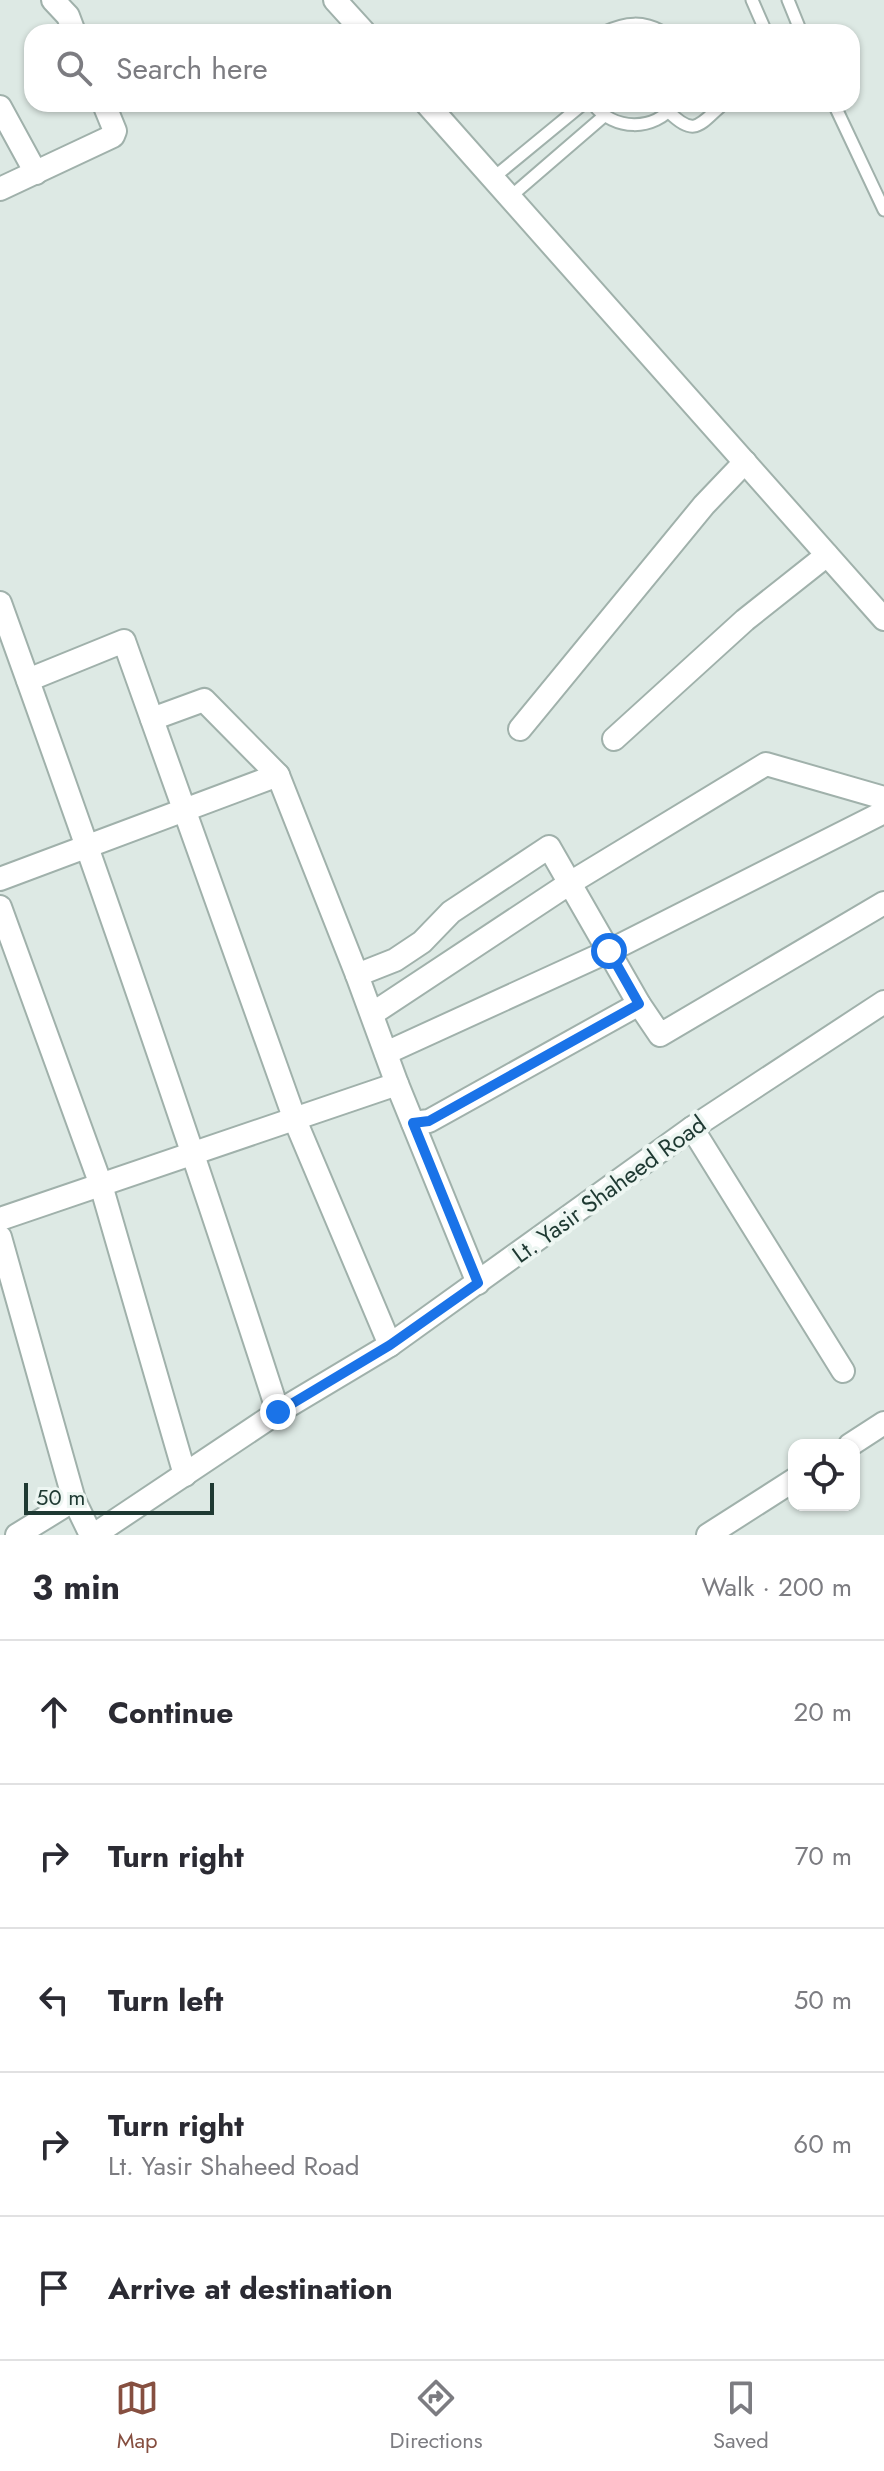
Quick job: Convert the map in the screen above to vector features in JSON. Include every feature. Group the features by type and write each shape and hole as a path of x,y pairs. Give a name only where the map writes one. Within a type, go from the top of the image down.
{"street":[{"path":"53,0 71,24"},
{"path":"335,0 357,24"},
{"path":"0,107 36,173"},
{"path":"0,189 113,136 115,131 107,112"},
{"path":"434,112 884,619"},
{"path":"520,729 704,505 745,462"},
{"path":"614,739 745,620 827,555"},
{"path":"0,603 194,1154 278,1412"},
{"path":"28,680 124,641 295,1120 390,1345"},
{"path":"152,719 204,700 278,775 397,1084 478,1283"},
{"path":"372,1014 570,883 766,764 884,798"},
{"path":"0,879 278,775"},
{"path":"386,1053 609,951 884,812"},
{"path":"357,975 395,960 422,942 451,912 549,847 660,1035 884,903"},
{"path":"0,907 101,1185 185,1475"},
{"name":"Lt. Yasir Shaheed Road","path":"93,1535 278,1412 390,1345 692,1128 884,1002"},
{"path":"413,1123 429,1121 639,1004"},
{"path":"0,1219 397,1084"},
{"path":"692,1128 843,1371"},
{"path":"0,1237 74,1500 93,1535"},
{"path":"859,1439 884,1423"},
{"path":"708,1535 788,1484"},
{"path":"17,1535 74,1500"}],"lane":[{"path":"752,0 762,24"},
{"path":"788,0 798,24"},
{"path":"493,178 573,112"},
{"path":"600,112 620,123 637,125 654,122 667,112"},
{"path":"674,112 679,123 689,128 698,127 714,112"},
{"path":"838,112 884,210"},
{"path":"510,197 604,116"}],"route":[{"path":"278,1412 390,1345 478,1283 413,1123 429,1121 639,1004 609,951"}]}
